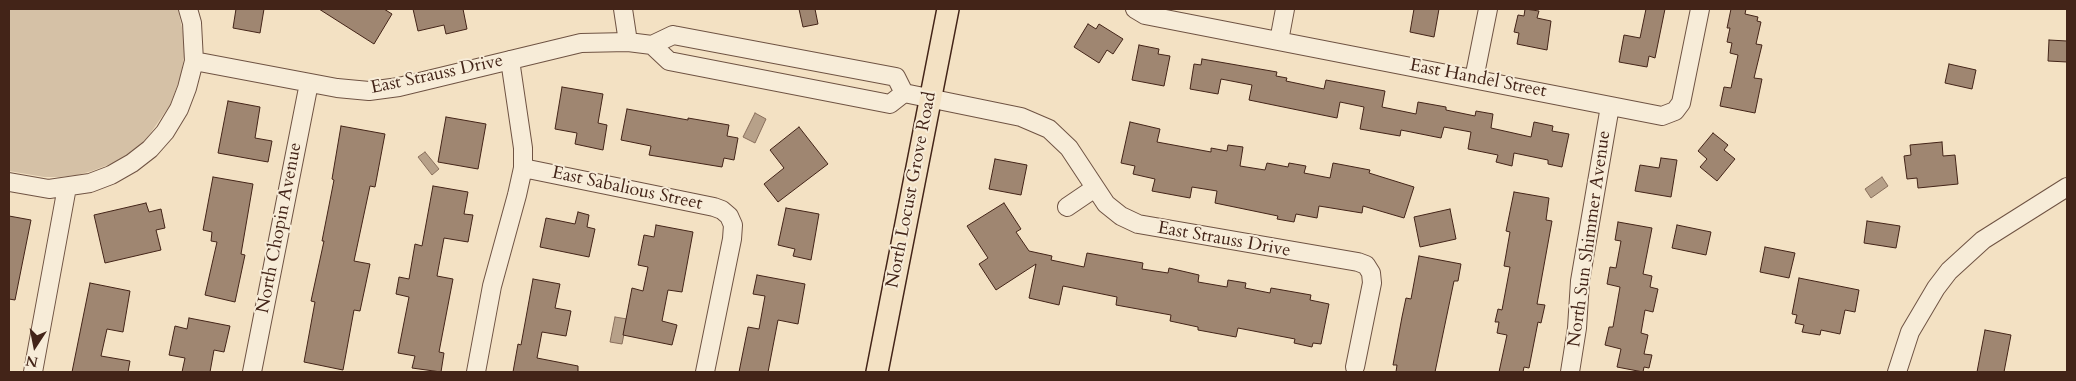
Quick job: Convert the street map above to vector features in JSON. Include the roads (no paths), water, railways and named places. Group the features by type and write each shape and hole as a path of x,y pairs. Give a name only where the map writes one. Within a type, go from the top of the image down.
{"main road":[{"name":"North Locust Grove Road","path":"877,372 948,9"}],"street":[{"path":"9,182 49,189 90,182 111,175 132,163 150,149 165,132 179,110 187,88 194,61 192,23 188,9"},
{"path":"622,9 628,42"},
{"name":"East Handel Street","path":"1135,9 1145,15 1662,116 1675,112 1681,103 1700,9"},
{"path":"1279,41 1285,9"},
{"path":"1474,79 1488,9"},
{"path":"673,35 896,78 904,93 890,104 669,61 652,45 673,35"},
{"name":"East Strauss Drive","path":"194,61 337,88 369,91 399,87 581,43 628,42 652,45"},
{"path":"476,372 492,286 518,195 523,168 523,148 510,60"},
{"name":"North Chopin Avenue","path":"252,372 308,83"},
{"name":"East Strauss Drive","path":"904,93 1021,117 1049,129 1069,148 1106,204 1121,216 1138,224 1358,262 1366,265 1371,273 1372,283 1355,367"},
{"name":"North Sun Shimmer Avenue","path":"1570,372 1577,328 1580,281 1610,106"},
{"name":"East Sabalious Street","path":"523,168 714,207 722,210 729,216 733,225 732,239 706,372"},
{"path":"33,372 67,187"},
{"path":"1896,372 1910,332 1936,288 1950,270 1983,240 2067,187"},
{"path":"1067,207 1095,188"}]}
